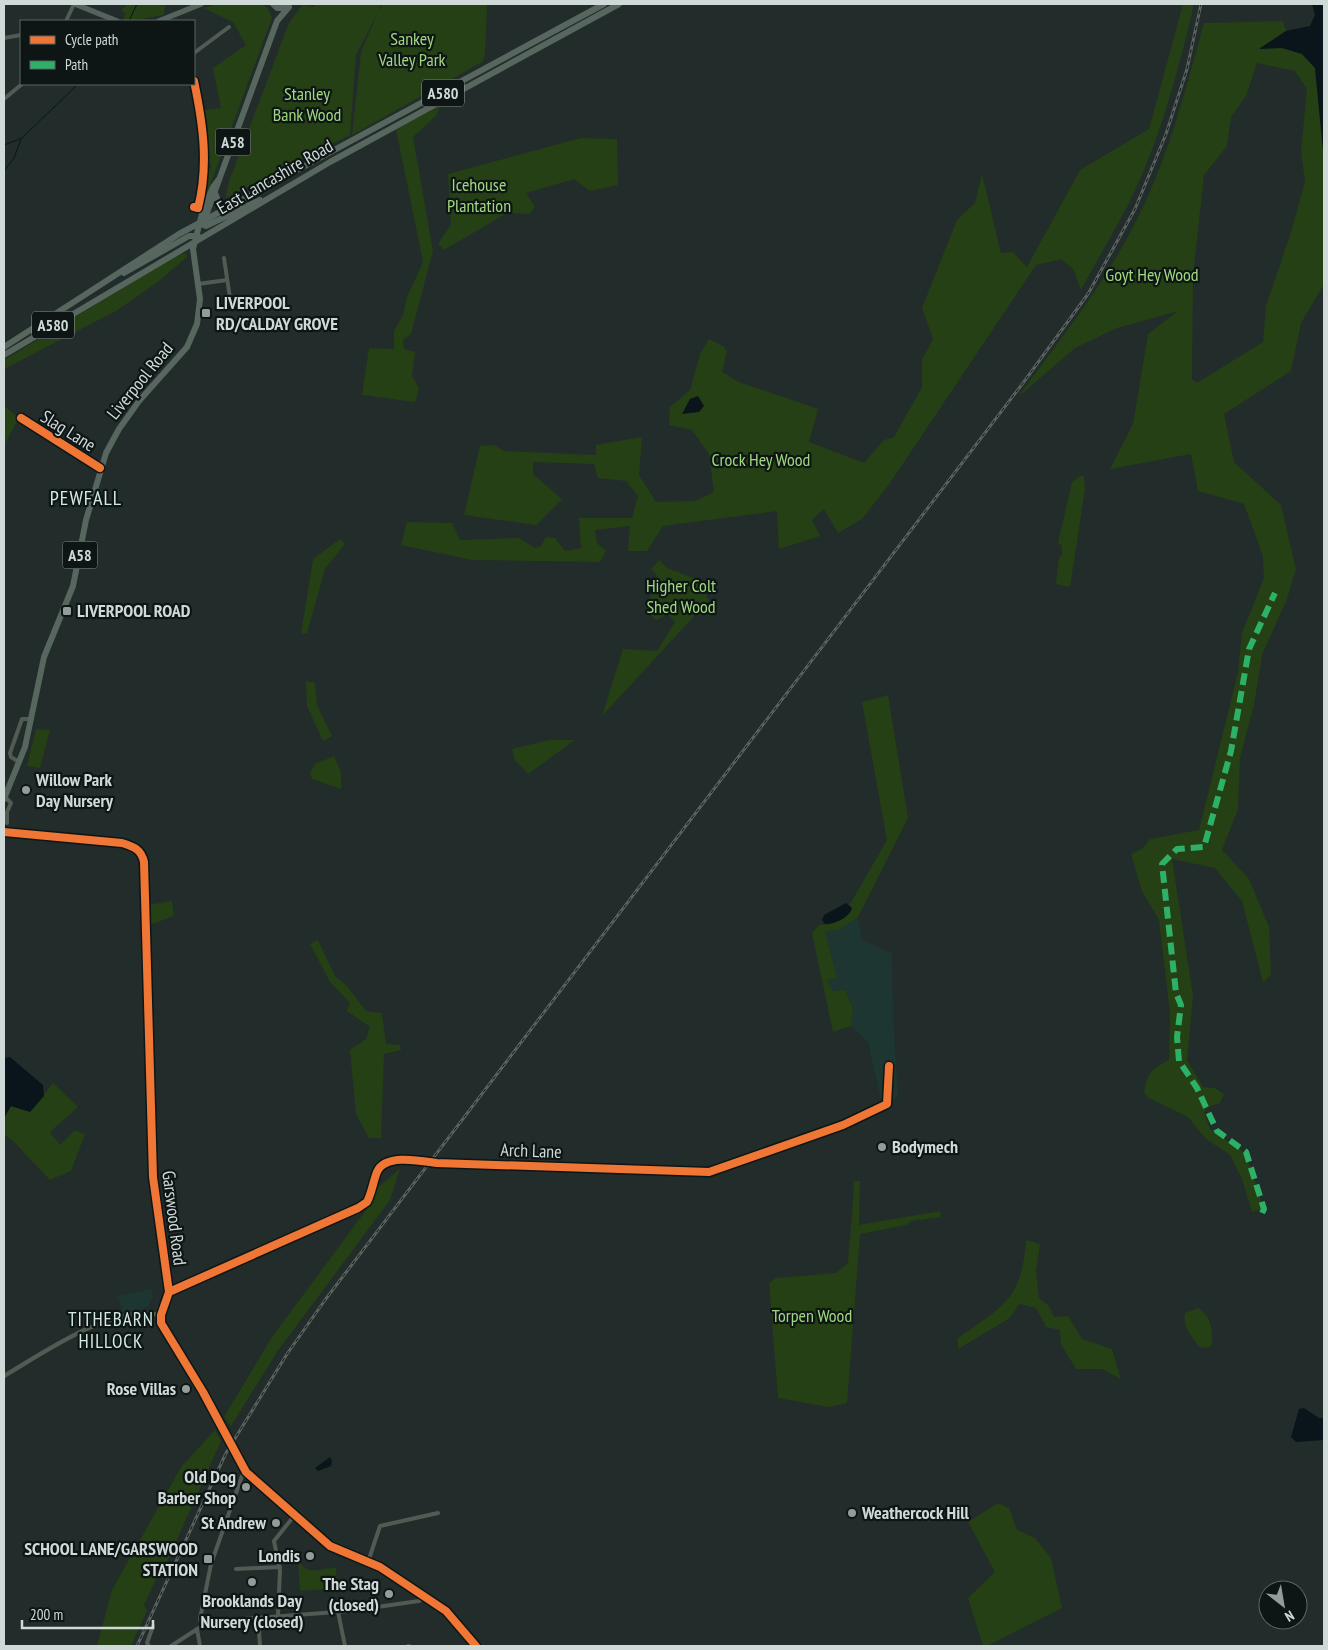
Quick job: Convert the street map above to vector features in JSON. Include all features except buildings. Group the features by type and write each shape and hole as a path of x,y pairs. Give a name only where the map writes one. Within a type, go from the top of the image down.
{"highway":[{"name":"East Lancashire Road","path":"4,347 111,278 228,207 604,4"},
{"name":"East Lancashire Road","path":"4,355 196,238 619,4"},
{"name":"A58","path":"273,5 284,9 290,5"},
{"name":"A58","path":"273,5 277,21"},
{"name":"A58","path":"202,223 215,193 277,21 290,5"},
{"name":"A58","path":"202,223 210,194 219,179"},
{"path":"215,193 219,203 228,207"},
{"path":"202,223 269,198"},
{"name":"Liverpool Road","path":"4,798 20,762 32,719 44,657 75,581 86,520 100,468 112,442 128,415 191,341 200,313 194,259 196,238 202,223"},
{"path":"111,278 134,269 188,236 196,238"},
{"path":"179,250 194,259"}],"main road":[{"path":"74,4 114,20"},
{"path":"161,20 201,4"}],"street":[{"path":"66,20 74,4"},
{"path":"195,52 229,26"},
{"path":"4,38 20,35"},
{"path":"4,99 21,85"},
{"path":"194,208 198,208 205,165 204,129 195,85"},
{"path":"205,165 211,165"},
{"path":"224,258 231,305"},
{"path":"198,284 227,280"},
{"name":"Slag Lane","path":"21,418 100,468"},
{"path":"20,762 11,757 10,753 19,723 22,719 32,719"},
{"name":"Liverpool Road","path":"4,798 11,802 7,821 12,819"},
{"name":"Garswood Road","path":"4,832 122,843 142,852 144,862 150,1026 149,1103 153,1177 169,1292 161,1315"},
{"name":"Arch Lane","path":"169,1292 358,1208 367,1202 380,1166 386,1163 407,1159 437,1163 709,1172 843,1125 887,1104 889,1066"},
{"path":"4,1376 80,1332 124,1317 161,1315 161,1324 203,1392 234,1453 246,1472 330,1546 392,1574 446,1611 476,1646"},
{"path":"202,1626 200,1619 211,1564 242,1476 246,1472"},
{"path":"368,1562 380,1526 438,1513"},
{"path":"278,1615 280,1567 274,1541 294,1516"},
{"path":"244,1562 244,1568"},
{"path":"236,1569 280,1567"},
{"path":"171,1646 202,1626 217,1621 338,1612 419,1601 425,1597"},
{"path":"338,1612 345,1646"},
{"path":"258,1617 260,1646"},
{"path":"149,1646 147,1642 152,1629 157,1634"},
{"path":"197,1629 200,1646"}],"shaded area":[{"path":"1312,4 1324,4 1323,151 1315,68 1302,54 1282,48 1259,49 1286,31 1310,26 1315,15"},
{"path":"698,396 704,406 699,412 682,414 690,399"},
{"path":"846,903 852,908 848,915 837,922 825,924 822,920 824,915"},
{"path":"858,917 862,940 892,953 893,1017 898,1097 882,1104 868,1042 851,1026 853,1008 845,990 833,991 827,979 837,978 825,932 840,929"},
{"path":"10,1057 43,1085 44,1096 30,1112 11,1106 4,1118 4,1058"},
{"path":"152,1289 153,1297 148,1306 142,1310 123,1313 117,1296"},
{"path":"1304,1408 1319,1418 1324,1418 1324,1440 1296,1442 1291,1437 1299,1409"},
{"path":"330,1457 332,1461 331,1466 318,1471 315,1468"}],"green space":[{"path":"127,4 136,4 134,10 138,4 165,4 164,15 134,20 124,20 125,13 121,11"},
{"path":"220,4 263,5 268,8 272,18 205,199 203,198 208,169 211,168 211,164 209,163 203,110 221,108 213,68 246,45 233,22 203,8"},
{"path":"315,4 381,4 379,10 383,4 487,4 485,54 482,62 352,135 361,52 378,12 356,55 350,135 226,198 228,184 289,23 302,5 314,7"},
{"name":"Crock Hey Wood","path":"1183,4 1193,4 1192,13 1173,87 1157,136 1127,207 1081,290 1073,269 1061,259 1036,265 890,483 862,519 838,533 824,509 812,520 820,536 779,549 777,511 663,526 647,551 628,551 630,526 595,530 597,543 606,551 600,562 472,560 401,545 407,522 452,523 460,540 519,538 535,548 541,546 546,537 555,538 565,551 581,548 579,518 632,518 638,496 626,481 598,478 594,464 533,462 533,474 562,499 536,525 464,515 480,446 494,445 504,451 596,455 596,445 642,437 639,475 656,502 695,501 714,492 709,454 692,430 669,425 670,407 690,390 700,354 709,339 723,346 727,351 722,372 739,382 818,409 809,442 864,463 884,440 894,437 922,387 922,360 933,339 922,308 957,220 975,203 982,174 1001,253 1013,252 1027,267 1080,170 1149,129"},
{"name":"Goyt Hey Wood","path":"1283,21 1286,31 1260,48 1282,48 1302,54 1315,68 1324,150 1324,284 1301,323 1291,371 1224,414 1234,462 1281,505 1296,569 1287,599 1262,655 1254,705 1240,758 1238,809 1222,850 1249,879 1269,927 1271,975 1263,982 1242,901 1215,868 1172,859 1193,996 1187,1060 1203,1087 1215,1088 1224,1094 1220,1103 1208,1107 1204,1113 1210,1129 1245,1153 1264,1209 1252,1212 1242,1179 1230,1155 1206,1139 1188,1117 1147,1097 1144,1092 1151,1072 1169,1060 1170,1013 1159,920 1142,891 1131,854 1142,849 1150,839 1199,830 1238,672 1242,633 1264,578 1263,556 1244,504 1198,491 1191,454 1110,469 1133,424 1148,334 1178,311 1117,328 1075,348 1018,397 1108,272 1145,203 1165,153 1204,23","holes":["1257,63 1295,71 1307,89 1301,151 1305,182 1291,232 1266,306 1263,342 1197,383 1192,379 1193,275 1204,175 1227,146 1231,117 1246,96"]},
{"path":"441,104 436,116 413,137 433,251 411,334 403,340 404,349 415,352 412,376 419,388 415,402 362,395 369,348 394,349 394,331 403,315 407,297 423,262 396,129"},
{"name":"Icehouse Plantation","path":"581,138 617,139 618,185 590,191 574,179 526,193 535,207 529,214 507,213 444,250 438,244 451,224 448,174"},
{"path":"179,254 186,254 187,257 159,281 116,311 4,369 4,360"},
{"path":"4,406 19,418 4,445"},
{"path":"1080,476 1084,476 1085,489 1070,587 1056,584 1059,557 1062,556 1062,546 1058,543 1072,482"},
{"path":"340,539 345,544 325,569 307,633 301,634 313,559"},
{"name":"Higher Colt Shed Wood","path":"659,560 667,568 696,579 709,600 602,716 623,649 657,651 675,622 668,614 656,620 646,610 657,575 651,569"},
{"path":"306,681 315,683 317,705 332,736 323,741 307,706"},
{"path":"888,695 908,818 858,917 840,929 825,932 837,978 827,980 833,991 845,990 853,1008 851,1026 833,1032 812,933 819,925 831,924 851,912 850,904 887,840 862,702"},
{"path":"36,729 50,730 40,768 27,766"},
{"path":"549,740 575,740 528,774 515,760 512,749"},
{"path":"334,756 341,772 341,789 312,779 310,773 315,764"},
{"path":"172,901 174,916 149,925 148,905"},
{"path":"318,940 335,976 348,987 366,1011 382,1013 386,1044 400,1045 401,1050 384,1054 381,1138 369,1138 356,1114 350,1050 366,1039 370,1027 347,1011 350,1003 330,982 310,944"},
{"path":"53,1083 78,1107 50,1132 60,1145 75,1130 85,1134 71,1171 50,1180 11,1139 4,1135 4,1118 11,1106 30,1112"},
{"path":"400,1169 390,1200 277,1352 231,1426 224,1417 272,1337 369,1206 376,1189"},
{"name":"Torpen Wood","path":"854,1181 860,1181 859,1225 940,1211 941,1217 911,1221 906,1225 860,1234 847,1403 829,1407 778,1398 769,1283 776,1278 836,1273 848,1263"},
{"path":"1026,1240 1040,1244 1036,1271 1039,1298 1049,1306 1054,1317 1068,1316 1082,1339 1112,1349 1121,1379 1102,1369 1076,1369 1061,1344 1060,1330 1046,1327 1036,1308 1019,1304 1010,1318 958,1349 958,1338 998,1309 1015,1289 1024,1260"},
{"path":"1198,1308 1203,1311 1211,1326 1211,1347 1200,1348 1191,1336 1185,1323 1185,1313"},
{"path":"215,1430 221,1441 163,1571 158,1575 144,1605 147,1611 131,1646 97,1646 112,1590 181,1467"},
{"path":"998,1503 1009,1508 1017,1530 1035,1538 1051,1558 1062,1608 987,1646 983,1646 968,1598 995,1572 968,1522"},
{"path":"298,1559 301,1565 310,1570 336,1568 337,1588 300,1591"}],"waterway":[{"path":"129,20 137,4"},
{"path":"4,145 22,138 77,85"},
{"path":"4,171 14,158 21,139"}],"railway":[{"path":"137,1646 226,1453 287,1354 325,1300 1023,383 1088,294 1135,209 1166,134 1187,69 1201,4"}],"marked path":[{"path":"1262,1213 1264,1209 1246,1152 1217,1131 1197,1088 1179,1061 1177,1037 1181,1005 1176,993 1162,864 1177,849 1204,847 1231,751 1249,649 1275,593"}],"cycle path":[{"path":"194,207 198,208 204,160 204,144 195,85"},
{"path":"21,418 100,468"},
{"path":"4,832 122,843 136,849 143,858 153,1177 169,1292 161,1315 161,1323 203,1392 246,1472 330,1546 380,1567 446,1611 476,1646"},
{"path":"169,1292 358,1208 367,1202 377,1172 381,1166 388,1162 414,1160 437,1163 709,1172 843,1125 887,1104 889,1066"}],"place":[{"name":"LIVERPOOL RD/CALDAY GROVE","path":"206,313"},
{"name":"LIVERPOOL ROAD","path":"67,611"},
{"name":"Willow Park Day Nursery","path":"26,790"},
{"name":"Bodymech","path":"882,1147"},
{"name":"Rose Villas","path":"186,1389"},
{"name":"Old Dog Barber Shop","path":"246,1487"},
{"name":"Weathercock Hill","path":"852,1513"},
{"name":"St Andrew","path":"276,1523"},
{"name":"Londis","path":"310,1556"},
{"name":"SCHOOL LANE/GARSWOOD STATION","path":"208,1559"},
{"name":"Brooklands Day Nursery (closed)","path":"252,1582"},
{"name":"The Stag (closed)","path":"389,1594"}],"district":[{"name":"PEWFALL","path":"86,498"},
{"name":"TITHEBARN HILLOCK","path":"111,1330"}],"park label":[{"name":"Sankey Valley Park","path":"412,49"},
{"name":"Stanley Bank Wood","path":"307,104"}]}
